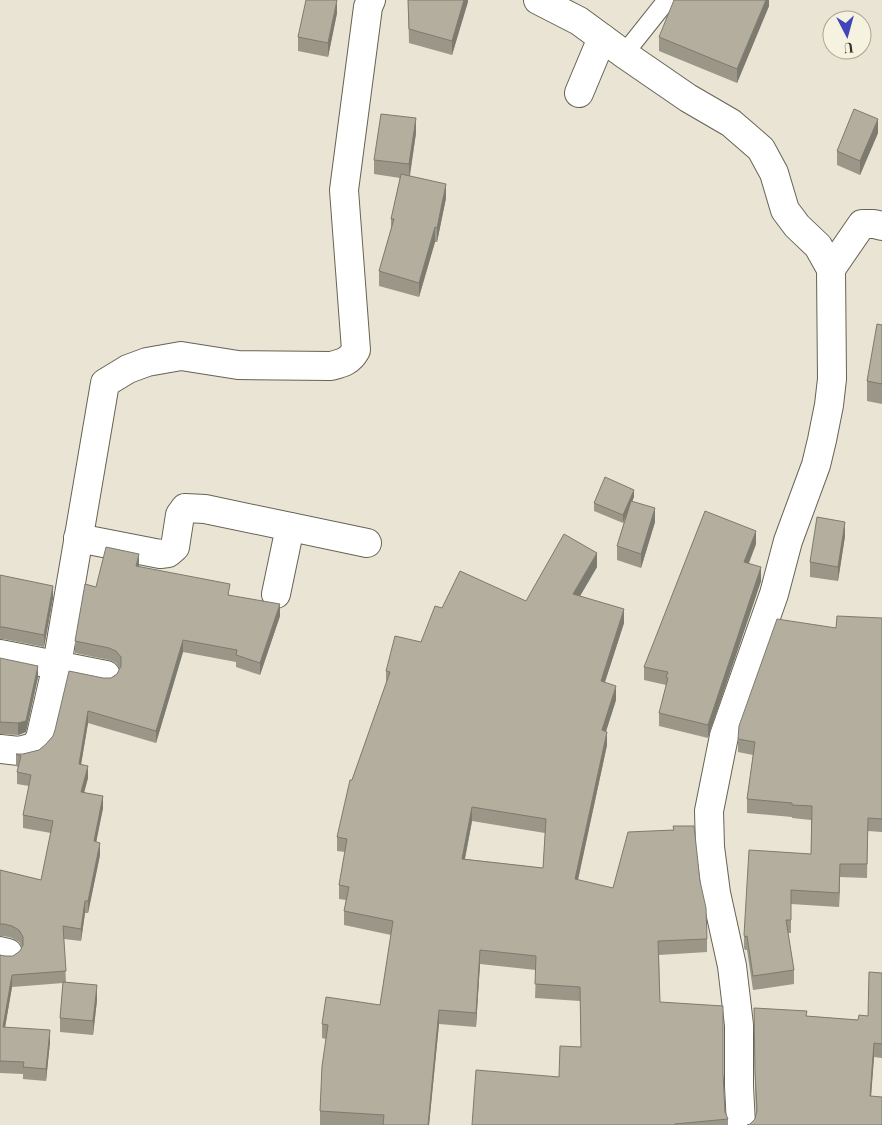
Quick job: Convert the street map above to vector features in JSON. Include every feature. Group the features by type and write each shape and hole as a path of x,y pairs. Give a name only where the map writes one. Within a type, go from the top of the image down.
{"street":[{"path":"0,749 19,751 34,747 40,739 57,665 105,383 128,369 141,364 181,356 238,365 331,366 344,363 353,357 356,350 344,190 368,7 371,0"},
{"path":"538,0 579,21 688,98 731,123 761,149 774,173 785,210 797,226 818,246 831,269 832,379 830,405 816,465 788,541 771,603 724,736 709,810 710,847 716,893 732,966 739,1025 741,1125"},
{"path":"579,93 602,38"},
{"path":"831,269 862,224 879,218"},
{"path":"78,538 168,554 174,547 180,515 184,508 205,509 367,543"},
{"path":"276,594 290,527"},
{"path":"0,654 106,675"}],"lane":[{"path":"624,54 668,0"}],"building":[{"path":"306,0 337,0 328,43 298,37"},
{"path":"408,0 464,0 452,41 409,29"},
{"path":"674,0 766,0 737,69 659,37"},
{"path":"854,109 878,119 860,161 837,151"},
{"path":"381,114 416,118 409,164 374,160"},
{"path":"401,174 446,184 437,228 435,227 419,283 379,271 394,219 391,219"},
{"path":"877,324 882,325 882,384 867,381"},
{"path":"605,477 634,490 623,515 594,503"},
{"path":"631,501 655,508 641,554 617,546"},
{"path":"705,511 756,531 744,562 761,567 708,725 659,713 668,672 644,667"},
{"path":"817,517 845,522 838,567 810,562"},
{"path":"564,534 597,553 573,594 624,609 601,681 616,686 602,730 607,732 575,879 613,888 628,832 674,830 673,826 694,826 700,881 706,908 707,939 658,941 660,1002 723,1006 723,1073 725,1112 728,1119 675,1125 472,1125 476,1070 559,1077 560,1046 581,1047 580,987 535,984 536,956 480,950 476,1013 439,1010 428,1125 383,1125 384,1115 320,1111 322,1066 328,1025 322,1024 326,997 380,1005 393,921 344,911 349,887 339,885 347,839 337,837 350,780 352,780 390,672 386,671 395,636 421,642 435,606 442,608 460,571 526,601","holes":["472,807 546,819 543,868 462,859"]},
{"path":"106,547 139,554 136,566 230,584 228,595 280,604 260,663 236,655 237,650 183,640 156,731 88,711 79,764 88,766 81,792 103,796 94,841 100,843 88,901 85,901 81,929 63,926 66,971 12,975 3,1027 50,1030 46,1069 23,1067 24,1062 0,1061 0,955 13,956 20,951 23,945 23,937 19,930 12,926 0,924 0,870 41,880 53,821 23,815 31,775 17,772 21,756 16,754 39,750 53,736 69,671 111,678 117,674 121,666 121,657 116,651 75,641 85,584 96,587"},
{"path":"0,575 53,586 44,635 0,627"},
{"path":"837,616 882,618 882,819 868,818 867,864 840,864 839,893 791,890 791,920 786,920 794,970 753,976 747,936 745,937 744,935 749,850 811,854 812,806 747,799 755,742 738,739 739,726 777,619 836,628"},
{"path":"0,658 38,666 26,721 18,723 0,722"},
{"path":"869,972 882,973 882,1044 874,1043 870,1096 882,1097 882,1125 747,1125 755,1119 757,1110 754,1008 807,1011 806,1016 858,1020 859,1015 868,1016"},
{"path":"63,982 97,985 93,1021 60,1018"}]}
